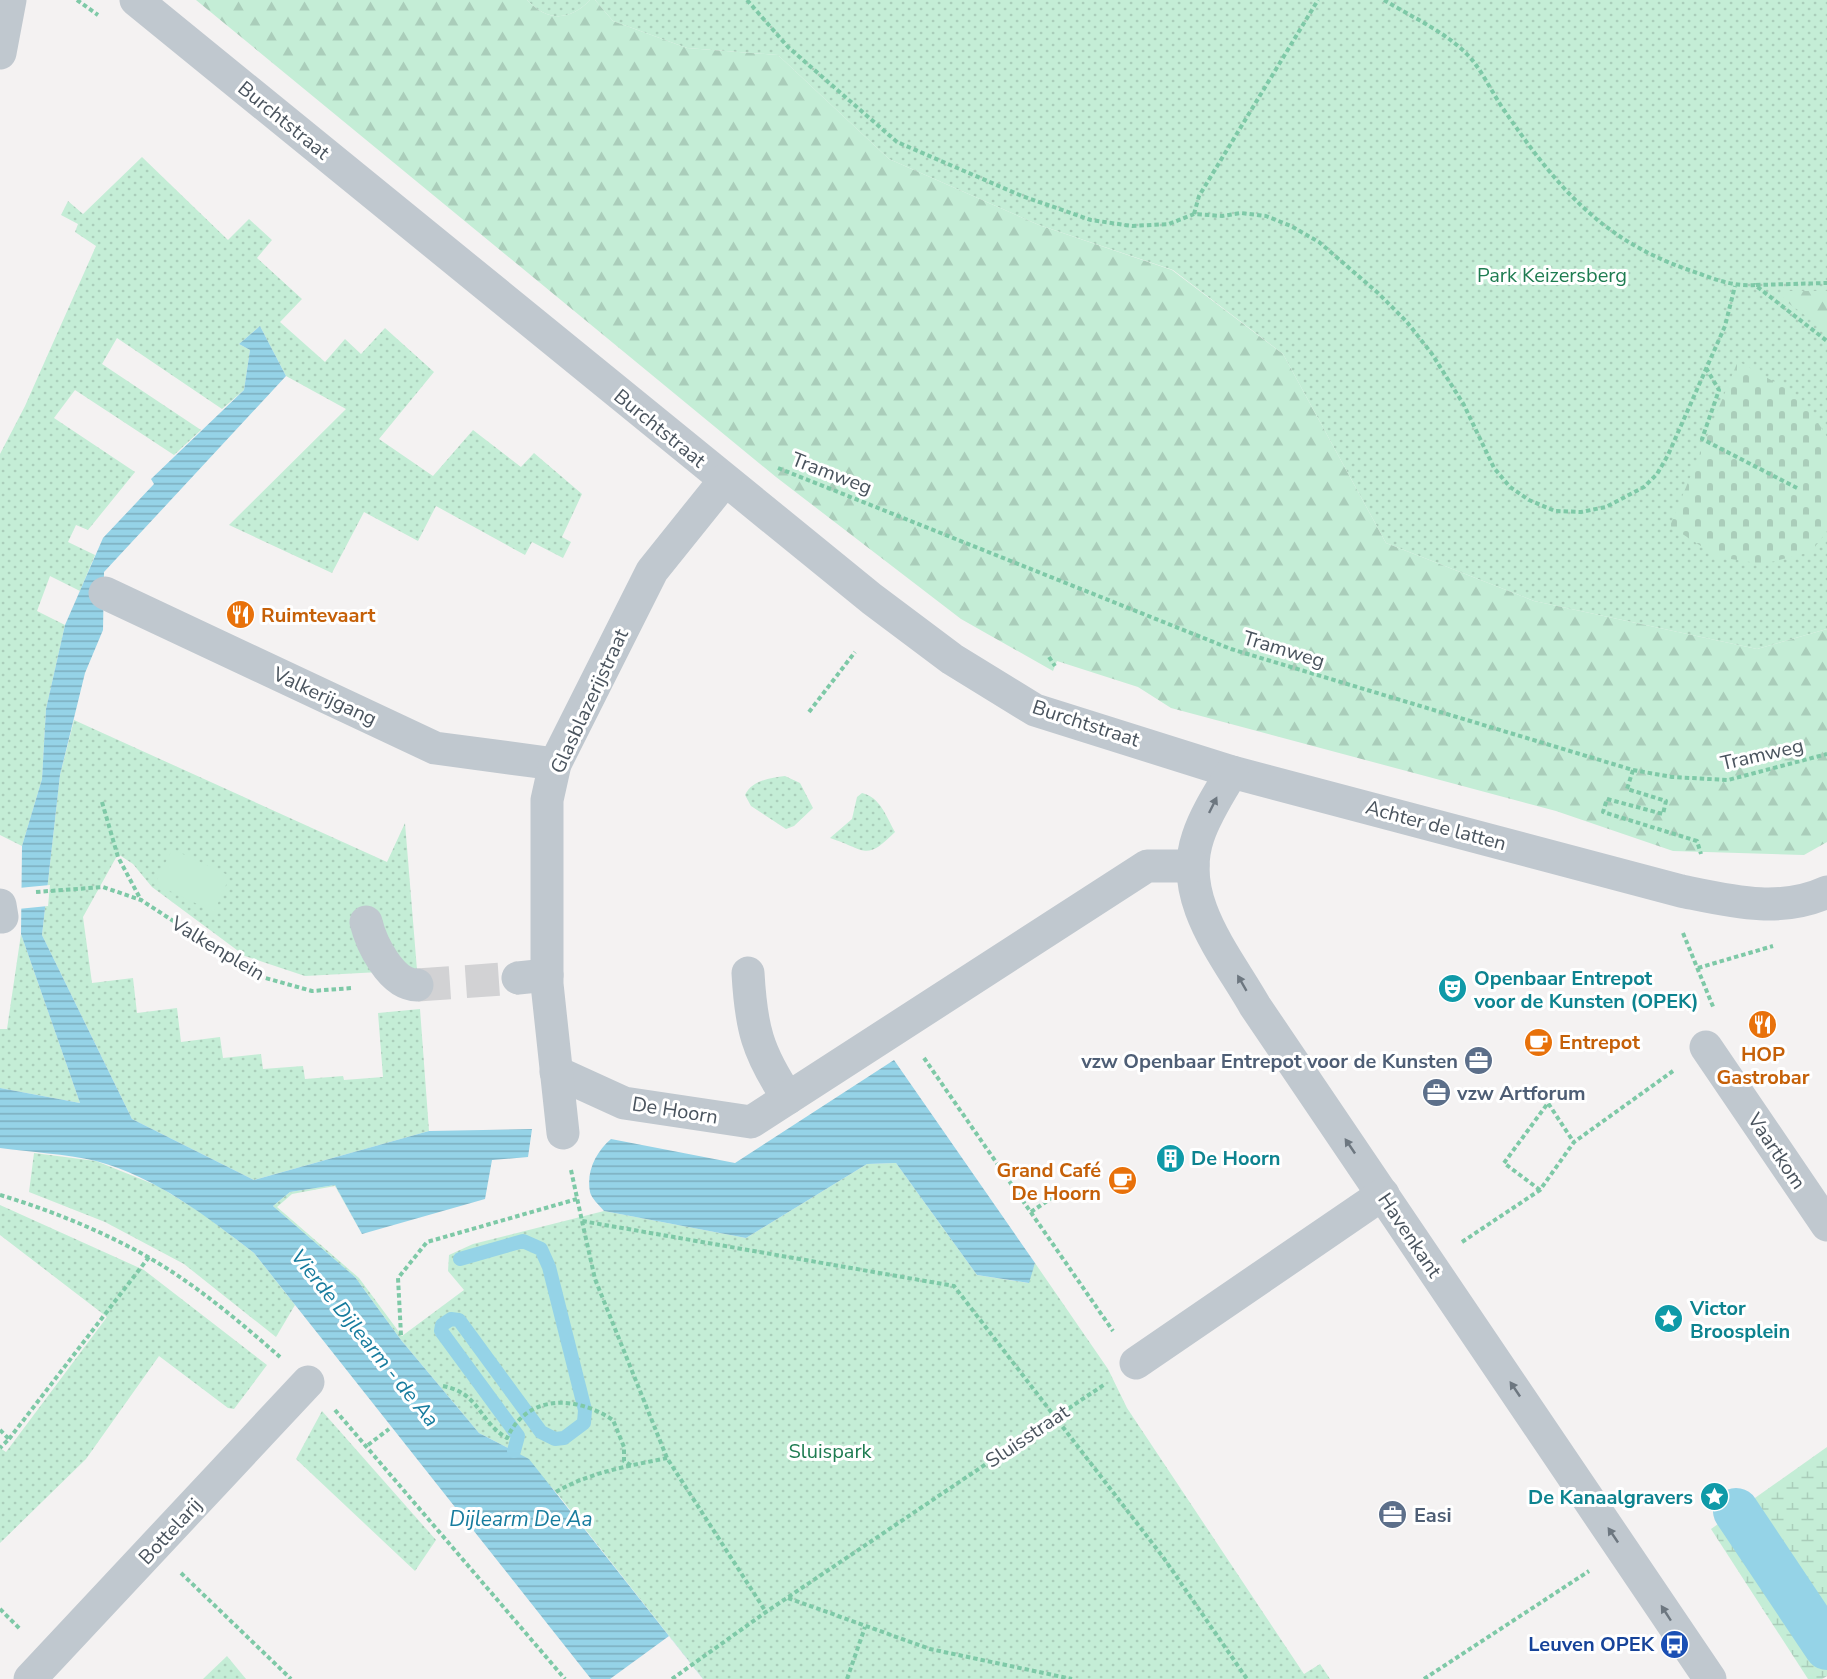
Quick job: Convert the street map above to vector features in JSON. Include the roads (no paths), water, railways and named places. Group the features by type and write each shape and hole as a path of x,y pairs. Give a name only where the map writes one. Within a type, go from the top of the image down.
{"street":[{"path":"0,53 10,0"},
{"name":"Burchtstraat","path":"136,0 725,480 952,659 1035,710 1232,772"},
{"name":"Glasblazerijstraat","path":"563,1133 556,1072 533,977 547,800 555,764 652,571 725,480"},
{"name":"Valkerijgang","path":"105,594 435,748 555,764"},
{"name":"Havenkant","path":"1232,772 1197,838 1192,874 1198,908 1255,1006 1710,1679"},
{"name":"Achter de latten","path":"1232,772 1639,881 1753,905 1788,904 1827,892"},
{"name":"De Hoorn","path":"556,1072 624,1103 751,1122 1147,866 1193,866"},
{"path":"366,922 371,942 386,965 414,985"},
{"path":"748,973 750,1016 767,1067 788,1098"},
{"name":"Vaartkom","path":"1706,1047 1827,1225"},
{"path":"1136,1363 1383,1194"},
{"name":"Bottelarij","path":"30,1679 308,1382"}],"water":[{"name":"Dijlearm De Aa","path":"260,326 286,376 104,572 103,630 85,673 60,775 42,935 132,1119 254,1180 429,1131 532,1129 528,1157 492,1160 485,1199 362,1234 335,1185 290,1192 273,1206 355,1277 401,1340 479,1433 529,1459 703,1679 591,1679 254,1253 236,1239 180,1199 118,1168 96,1161 0,1148 0,1088 80,1103 21,934 22,846 42,779 46,709 65,625 103,538 154,484 151,479 244,390 250,350 239,344"},
{"path":"894,1060 1035,1263 1029,1283 977,1275 896,1163 867,1164 746,1238 604,1211 591,1194 589,1177 593,1162 611,1139 735,1163"}],"waterway":[{"path":"460,1259 523,1241 541,1249 549,1267 585,1410 584,1423 564,1438 555,1439 541,1432 459,1320 451,1319 442,1325 441,1331 518,1436 514,1451"},
{"path":"1736,1511 1827,1647"}],"tunnel":[{"path":"417,985 518,978"}],"place":[{"name":"Ruimtevaart","path":"240,615"},
{"name":"Openbaar Entrepot voor de Kunsten (OPEK)","path":"1453,989"},
{"name":"HOP Gastrobar","path":"1763,1024"},
{"name":"Entrepot","path":"1538,1042"},
{"name":"vzw Openbaar Entrepot voor de Kunsten","path":"1479,1061"},
{"name":"vzw Artforum","path":"1436,1093"},
{"name":"De Hoorn","path":"1170,1158"},
{"name":"Grand Café De Hoorn","path":"1122,1181"},
{"name":"Victor Broosplein","path":"1669,1319"},
{"name":"De Kanaalgravers","path":"1714,1497"},
{"name":"Easi","path":"1393,1515"},
{"name":"Leuven OPEK","path":"1675,1644"}],"park label":[{"name":"Park Keizersberg","path":"1552,275"},
{"name":"Sluispark","path":"830,1451"}],"water label":[{"name":"Vierde Dijlearm - de Aa","path":"365,1338"}]}
